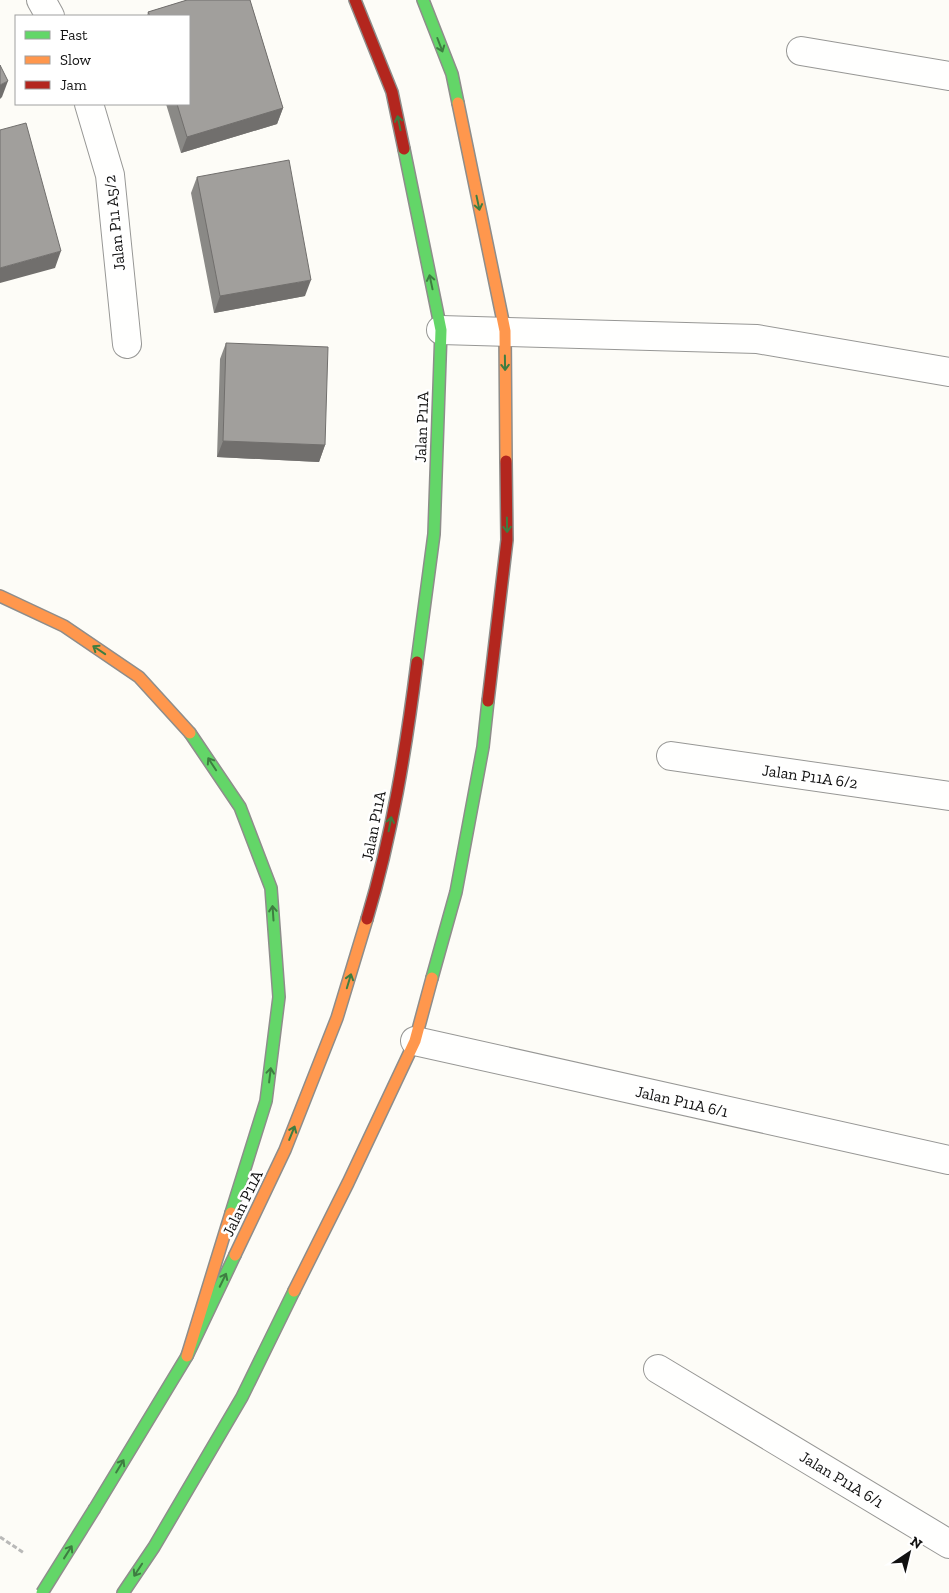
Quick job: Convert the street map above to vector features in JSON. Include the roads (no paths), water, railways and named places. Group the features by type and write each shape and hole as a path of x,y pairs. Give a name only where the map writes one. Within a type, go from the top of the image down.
{"street":[{"path":"41,0 49,15"},
{"name":"Jalan P11A","path":"42,1593 187,1356 285,1150 337,1018 380,879 407,738 434,534 441,330 392,92 355,0"},
{"path":"123,1593 154,1547 242,1397 348,1183 415,1041 456,892 484,738 507,540 505,331 452,74 423,0"},
{"path":"801,51 949,76"},
{"name":"Jalan P11 A5/2","path":"89,105 110,174 127,344"},
{"path":"441,330 757,339 949,372"},
{"path":"0,596 64,626 139,677 190,732 240,807 271,888 279,997 266,1101 187,1356"},
{"name":"Jalan P11A 6/2","path":"671,756 949,796"},
{"name":"Jalan P11A 6/1","path":"415,1041 949,1160"},
{"name":"Jalan P11A 6/1","path":"658,1369 949,1544"}]}
